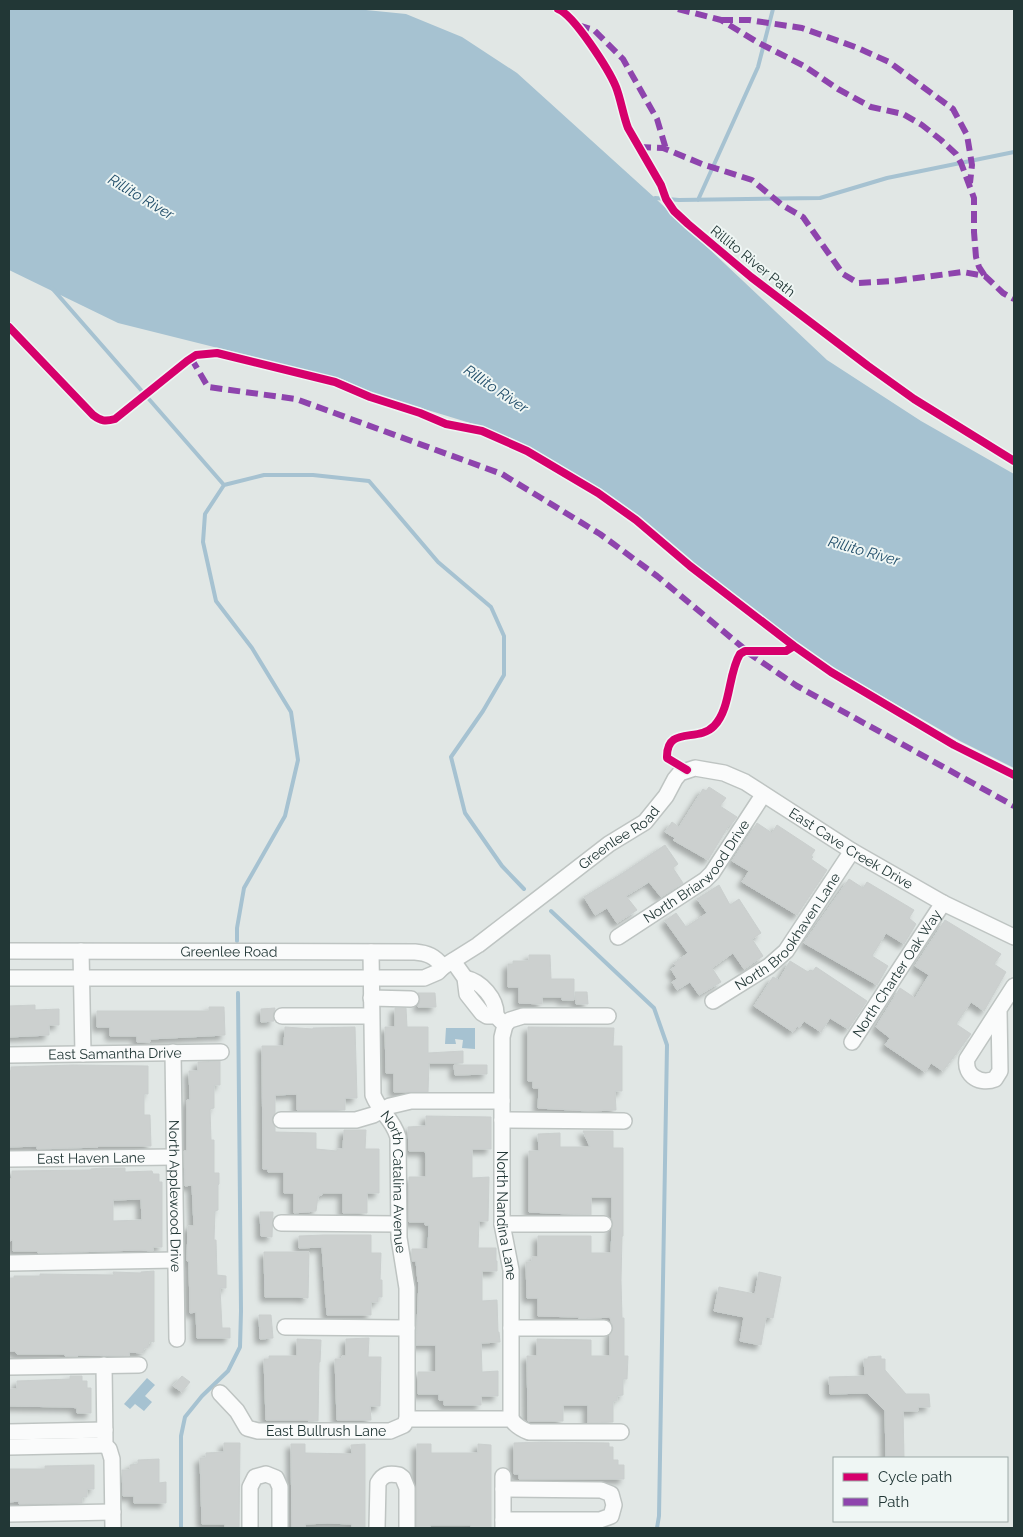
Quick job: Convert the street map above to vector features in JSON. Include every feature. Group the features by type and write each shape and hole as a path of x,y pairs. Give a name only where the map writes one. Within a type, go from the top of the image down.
{"street":[{"name":"East Cave Creek Drive","path":"687,770 695,768 724,773 745,782 852,851 943,903 1014,937"},
{"name":"Greenlee Road","path":"9,978 424,978 438,972 478,945 609,844 645,822 666,796 675,779 680,773 687,770"},
{"name":"North Briarwood Drive","path":"618,937 705,880 763,795"},
{"name":"North Brookhaven Lane","path":"713,1001 769,966 786,951 852,851"},
{"name":"North Charter Oak Way","path":"852,1042 943,903"},
{"name":"Greenlee Road","path":"9,951 423,953 448,964"},
{"path":"81,951 83,1054"},
{"name":"North Catalina Avenue","path":"371,952 371,1086 376,1103 395,1126 398,1137 398,1224 400,1249 406,1278 408,1419"},
{"path":"448,964 464,978 466,994 482,1013 501,1021 523,1016 608,1016"},
{"path":"999,1010 1014,986"},
{"path":"371,998 411,999"},
{"path":"282,1016 371,1016"},
{"name":"North Nandina Lane","path":"501,1021 502,1224 510,1260 511,1419"},
{"name":"North Applewood Drive","path":"173,1052 177,1339"},
{"name":"East Samantha Drive","path":"9,1055 221,1052"},
{"path":"281,1120 365,1119 400,1102 411,1101 502,1101"},
{"path":"502,1120 624,1121"},
{"name":"East Haven Lane","path":"9,1159 174,1157"},
{"path":"281,1223 398,1224"},
{"path":"502,1224 604,1224"},
{"path":"9,1263 175,1260"},
{"path":"285,1327 407,1328"},
{"path":"511,1328 604,1328"},
{"path":"9,1367 139,1365"},
{"path":"104,1366 105,1438 112,1459 113,1528"},
{"name":"East Bullrush Lane","path":"220,1393 238,1411 247,1428 258,1431 390,1431 404,1425 408,1419"},
{"path":"408,1419 511,1419 521,1430 529,1432 621,1432"},
{"path":"9,1432 105,1438"},
{"path":"9,1448 105,1438"},
{"path":"377,1528 378,1483 386,1474 392,1473 399,1474 406,1483 407,1528"},
{"path":"250,1528 250,1487 255,1477 266,1474 276,1478 280,1487 280,1528"},
{"path":"503,1483 601,1490 611,1494 614,1505 611,1516 600,1520 503,1524 503,1483"},
{"path":"9,1514 112,1512"}],"water":[{"name":"Rillito River","path":"9,9 356,9 406,14 462,37 517,73 655,198 827,360 921,421 1014,474 1014,768 960,741 814,657 711,578 639,517 531,448 480,426 372,393 342,379 118,323 9,270"},
{"path":"446,1028 475,1028 475,1049 462,1048 463,1040 455,1039 456,1044 445,1044"},
{"path":"147,1378 155,1385 145,1396 152,1402 144,1411 135,1404 130,1409 124,1404"}],"building":[{"path":"709,787 726,798 720,806 737,817 729,825 708,860 673,840 675,838 665,832 672,822 679,827 703,789 706,791"},
{"path":"757,823 772,833 777,825 815,850 811,859 827,870 797,915 742,882 749,871 732,861"},
{"path":"665,845 678,864 673,868 683,883 661,897 649,882 626,896 637,910 617,923 607,908 595,915 584,897"},
{"path":"849,879 863,888 867,882 914,910 909,918 916,924 904,944 886,933 872,956 888,966 877,985 804,943"},
{"path":"719,885 730,905 739,899 761,933 752,939 763,956 744,969 733,953 712,968 721,982 699,995 690,982 677,990 672,982 677,979 671,969 676,966 674,963 688,953 665,921 676,913 686,927 707,913 697,899"},
{"path":"945,920 1001,954 994,964 1006,972 984,1011 971,1002 956,1024 971,1034 943,1071 931,1063 925,1072 885,1045 890,1038 876,1027 900,988 915,998 929,975 915,966"},
{"path":"529,955 550,955 551,979 574,979 574,1000 562,1000 562,997 542,997 542,1004 519,1003 519,987 508,987 508,964 513,964 513,961 529,961"},
{"path":"790,961 808,972 810,970 813,971 816,967 867,1001 848,1029 830,1018 821,1032 804,1021 793,1032 754,1006 773,977 779,980"},
{"path":"575,992 587,992 588,1004 576,1004"},
{"path":"418,993 435,993 436,1007 418,1007 420,999"},
{"path":"35,1005 35,1010 59,1009 59,1025 49,1025 49,1035 9,1037 9,1006"},
{"path":"209,1007 224,1007 225,1035 150,1039 150,1042 137,1042 137,1036 110,1036 110,1027 97,1027 97,1011 209,1011"},
{"path":"275,1008 274,1021 261,1022 261,1009"},
{"path":"395,1008 406,1008 407,1027 428,1027 428,1053 463,1051 463,1063 429,1063 428,1092 394,1092 394,1073 386,1073 385,1027 395,1027"},
{"path":"285,1027 313,1029 355,1027 357,1098 345,1098 345,1110 297,1110 297,1094 275,1095 275,1113 272,1120 275,1132 316,1133 316,1149 337,1151 337,1149 343,1149 344,1130 366,1130 365,1149 379,1149 379,1193 367,1193 367,1213 343,1213 343,1193 322,1193 322,1195 318,1196 316,1211 294,1213 294,1193 284,1193 284,1172 268,1172 268,1169 263,1169 262,1046 284,1046"},
{"path":"528,1027 614,1028 613,1046 622,1046 622,1091 615,1091 616,1110 589,1111 538,1108 539,1088 533,1088 533,1081 528,1081"},
{"path":"220,1061 220,1085 214,1085 214,1108 210,1109 211,1140 214,1140 214,1173 219,1173 218,1210 215,1211 214,1240 216,1240 217,1275 226,1276 226,1288 220,1288 222,1328 230,1328 230,1338 197,1338 196,1312 190,1313 189,1261 187,1261 188,1226 194,1226 192,1185 185,1186 184,1151 187,1151 187,1100 190,1100 189,1071 198,1071 198,1062"},
{"path":"73,1065 148,1066 148,1094 144,1094 144,1115 150,1115 151,1146 37,1149 37,1146 9,1147 9,1071 11,1071 11,1067"},
{"path":"454,1065 487,1065 487,1074 455,1075"},
{"path":"426,1116 491,1117 491,1149 472,1149 472,1178 489,1177 488,1221 479,1221 478,1248 496,1248 497,1271 482,1271 482,1301 497,1300 500,1342 481,1343 482,1372 498,1371 498,1396 481,1396 481,1405 444,1405 444,1400 439,1400 439,1394 418,1394 418,1372 436,1372 436,1345 416,1345 419,1282 416,1261 412,1261 412,1249 428,1249 429,1225 425,1225 425,1222 409,1222 409,1177 426,1177 426,1156 425,1151 409,1151 408,1127 426,1126"},
{"path":"583,1131 613,1131 613,1148 623,1148 621,1280 624,1356 628,1356 627,1379 623,1379 623,1395 617,1396 617,1401 613,1401 613,1422 588,1423 588,1405 563,1405 563,1421 528,1421 527,1356 537,1356 537,1339 591,1340 591,1356 610,1356 610,1335 613,1328 610,1317 579,1319 579,1317 538,1316 538,1298 527,1298 526,1262 532,1262 532,1257 538,1257 538,1236 591,1236 591,1253 611,1253 612,1197 591,1197 591,1215 529,1212 529,1151 539,1151 538,1134 560,1133 560,1147 590,1147"},
{"path":"125,1168 125,1172 152,1171 153,1174 159,1174 159,1182 162,1182 162,1247 153,1247 153,1251 38,1253 38,1251 13,1251 13,1240 9,1241 9,1179 12,1179 12,1171","holes":["141,1199 142,1220 113,1221 113,1200"]},
{"path":"260,1212 273,1212 272,1237 261,1236"},
{"path":"371,1235 371,1253 381,1253 380,1280 382,1280 382,1297 378,1297 378,1302 371,1302 371,1315 327,1315 322,1247 299,1248 299,1236"},
{"path":"264,1252 309,1252 308,1298 265,1297"},
{"path":"154,1271 154,1342 149,1341 148,1348 144,1348 143,1353 129,1352 129,1356 65,1356 65,1354 17,1354 15,1351 9,1351 9,1278 14,1278 14,1276 40,1276 40,1274 114,1275 113,1272 141,1273"},
{"path":"759,1272 781,1277 773,1318 766,1317 761,1345 740,1341 744,1317 714,1311 719,1287 755,1294"},
{"path":"259,1315 271,1315 273,1338 260,1339"},
{"path":"369,1338 368,1357 381,1357 380,1406 370,1406 371,1420 337,1420 335,1359 342,1359 342,1356 346,1356 346,1339"},
{"path":"297,1339 321,1340 318,1421 266,1420 264,1359 269,1359 269,1356 297,1356"},
{"path":"881,1356 881,1359 885,1359 885,1370 906,1394 929,1394 930,1407 918,1407 918,1411 903,1411 904,1457 886,1457 885,1411 867,1393 830,1394 829,1377 865,1376 864,1359"},
{"path":"70,1376 82,1376 82,1381 87,1381 87,1388 91,1388 91,1413 77,1413 77,1408 71,1407 9,1406 9,1389 17,1389 17,1381 70,1379"},
{"path":"182,1376 190,1382 182,1392 173,1386"},
{"path":"224,1443 240,1443 239,1528 225,1528 225,1524 202,1524 200,1458 206,1458 206,1453 224,1452"},
{"path":"514,1443 609,1443 609,1447 613,1447 613,1460 618,1460 618,1465 624,1465 624,1479 519,1479 519,1474 514,1474"},
{"path":"291,1444 305,1444 305,1453 352,1454 351,1445 365,1444 365,1528 352,1528 352,1524 328,1523 305,1524 305,1528 292,1528"},
{"path":"417,1444 431,1444 431,1453 478,1453 478,1444 491,1445 491,1528 471,1528 471,1525 430,1525 430,1528 417,1528"},
{"path":"159,1459 159,1483 166,1482 166,1503 134,1503 134,1496 123,1496 122,1470 130,1470 130,1465 138,1464 138,1460"},
{"path":"94,1465 94,1489 87,1489 87,1497 82,1497 82,1503 19,1504 19,1501 9,1502 9,1469 45,1469 45,1466"}],"waterway":[{"path":"698,200 758,67 773,9"},
{"path":"650,200 655,198 679,200 820,198 887,178 1014,152"},
{"path":"51,287 224,485"},
{"path":"237,941 237,928 244,888 285,816 298,760 291,712 252,648 216,601 203,542 205,514 224,485 264,475 313,475 369,481 438,562 491,607 504,636 504,675 483,711 451,757 465,813 502,866 524,889"},
{"path":"551,911 654,1008 667,1045 659,1516 657,1528"},
{"path":"181,1528 181,1436 185,1417 202,1396 228,1371 240,1347 238,993"}],"marked path":[{"path":"678,9 721,20 757,42 804,66 838,89 871,107 903,114 922,125 941,140 956,154 974,198 976,257 979,267 985,276"},
{"path":"721,20 749,20 802,28 858,48 889,62 953,109 967,135 972,165 970,183"},
{"path":"578,25 594,30 623,59 657,119 666,149"},
{"path":"639,147 663,148 702,164 752,180 782,205 803,217 843,274 858,283 893,281 963,272 985,276 1003,293 1014,299"},
{"path":"191,358 208,387 296,399 502,474 600,534 657,576 747,651"},
{"path":"747,652 797,686 1014,806"}],"cycle path":[{"name":"Rillito River Path","path":"558,9 565,13 582,32 606,68 616,87 628,128 674,211 751,277 868,366 914,399 1014,461"},
{"path":"9,327 98,419 115,419 196,355 217,353 335,382 370,397 420,413 446,424 482,431 527,451 598,493 636,520 690,566 831,672 954,745 1014,775"},
{"path":"687,770 667,758 668,748 672,741 677,738 707,731 720,719 727,701 733,671 740,654 745,651 786,651 794,646"}]}
